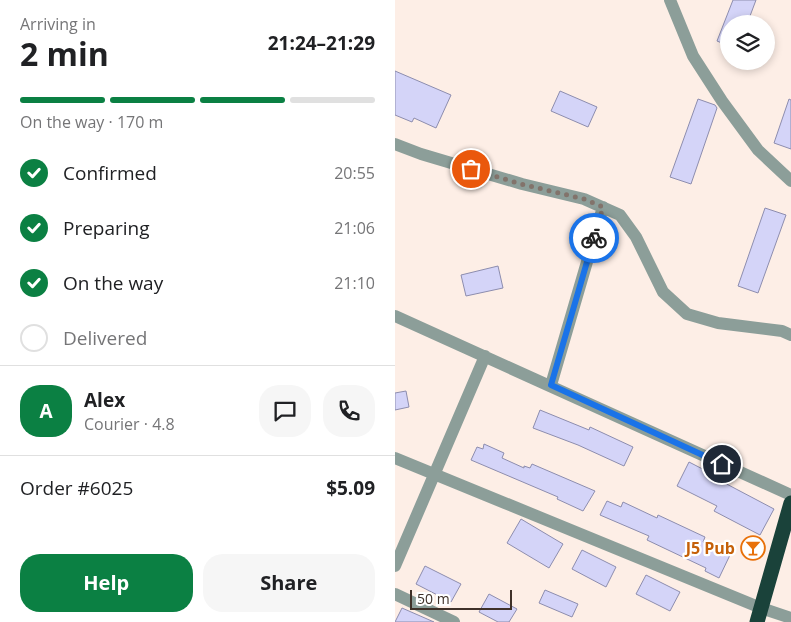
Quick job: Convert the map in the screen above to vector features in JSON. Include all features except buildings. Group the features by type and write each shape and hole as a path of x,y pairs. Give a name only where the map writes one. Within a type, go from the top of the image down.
{"highway":[{"path":"759,615 791,503"}],"street":[{"path":"670,0 693,56 722,102 757,150 791,181"},
{"path":"395,144 421,154 521,184 584,199 620,215 636,237 663,292 687,314 718,323 782,331 791,335"},
{"path":"551,385 603,207"},
{"path":"395,316 791,495"},
{"path":"395,566 485,356"},
{"path":"395,458 759,615 791,618"},
{"path":"395,594 455,622"}],"way so far":[{"path":"471,169 521,184 584,199 603,207 594,238"}],"place":[{"name":"J5 Pub","path":"753,548"}],"route":[{"path":"594,238 551,385 722,464"}]}
